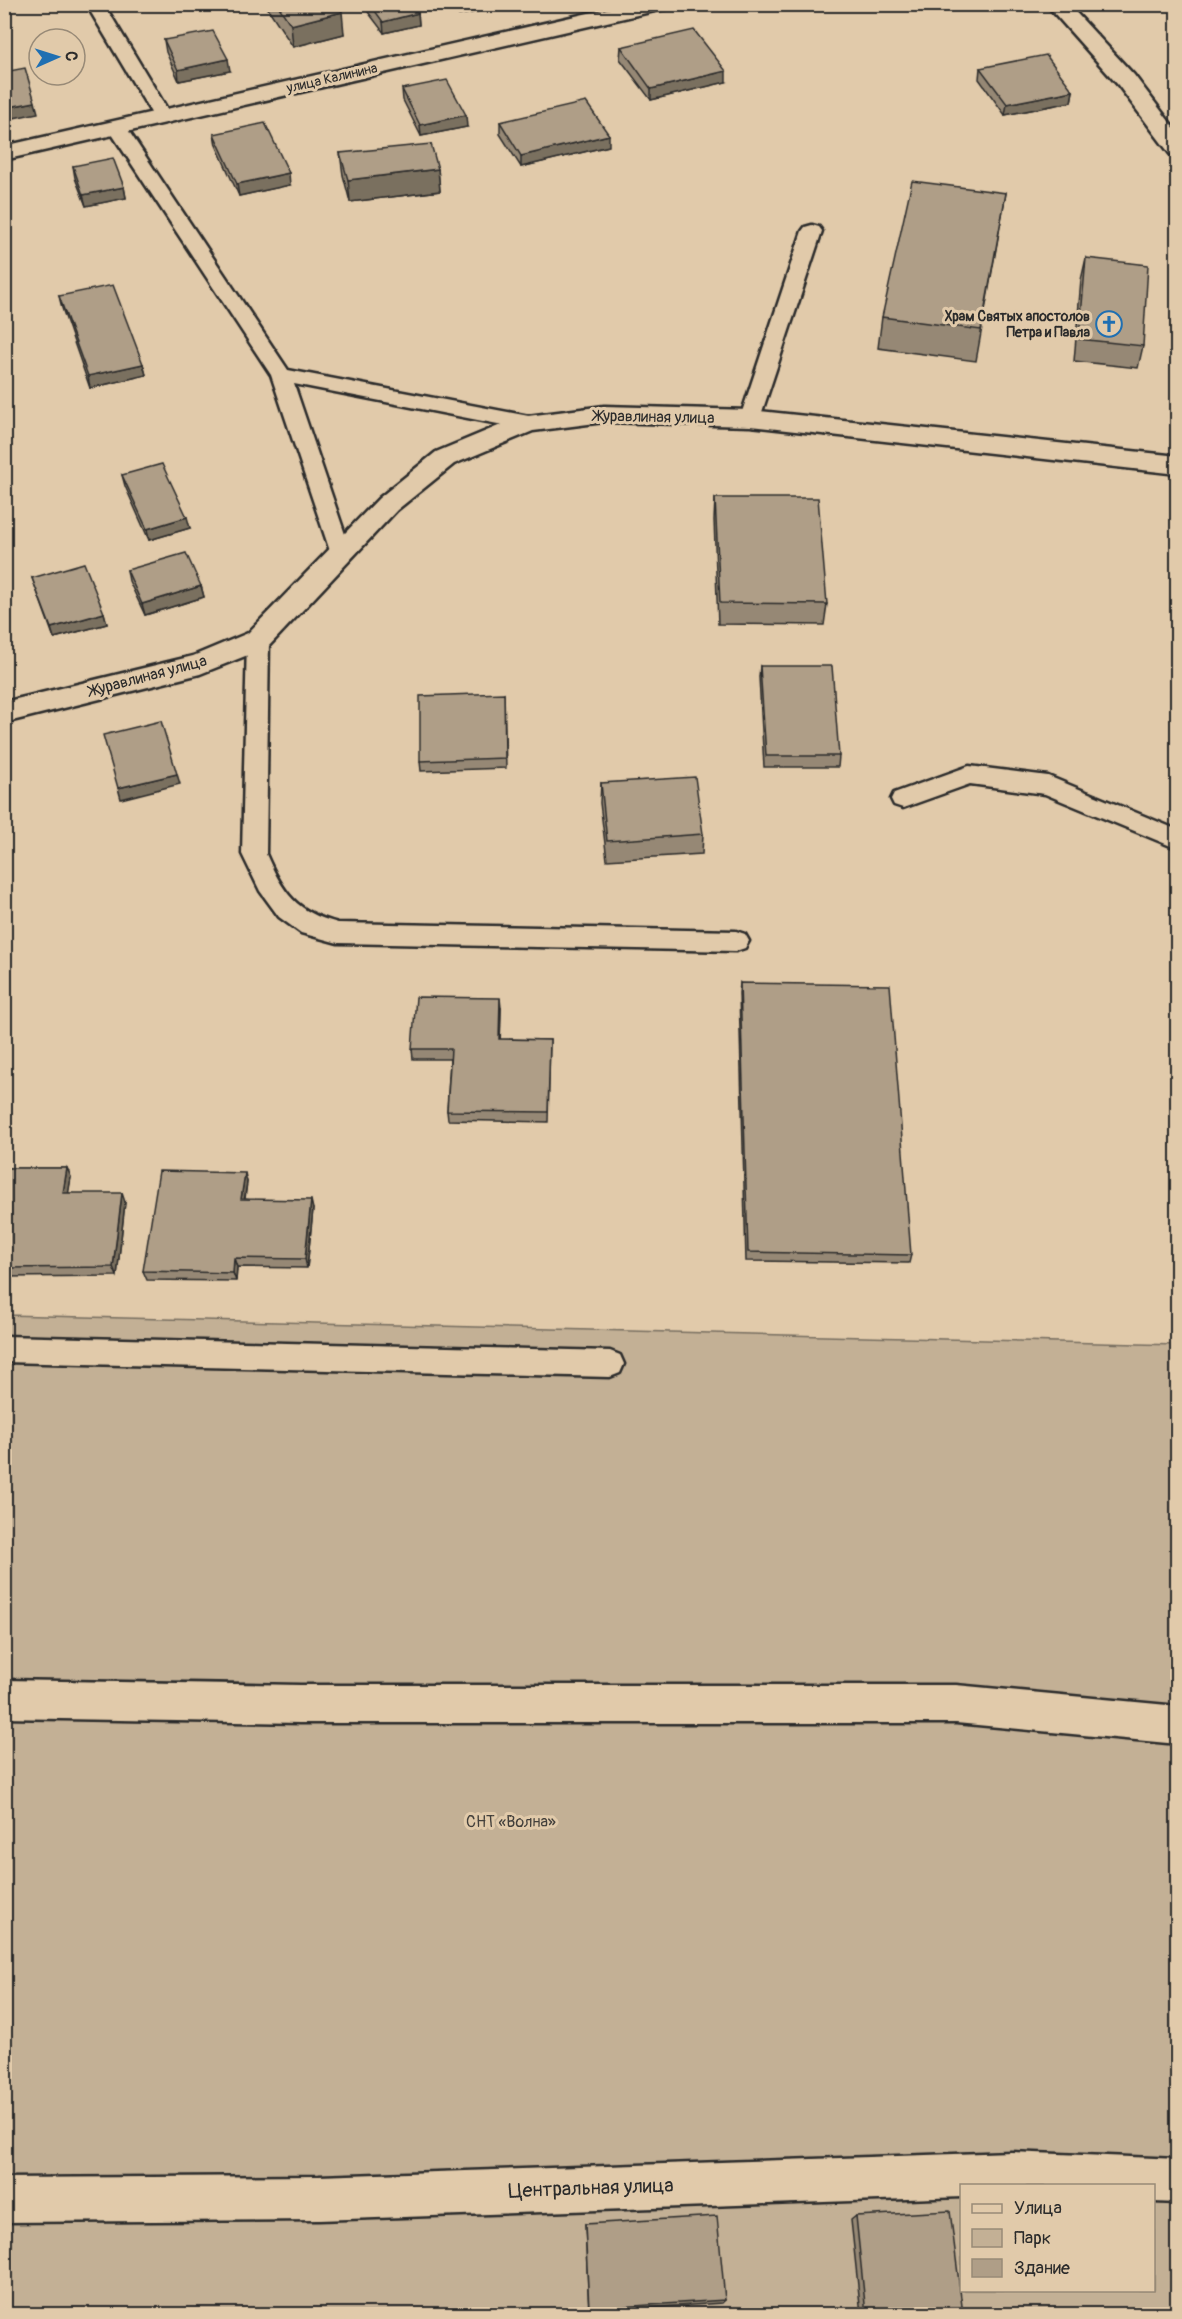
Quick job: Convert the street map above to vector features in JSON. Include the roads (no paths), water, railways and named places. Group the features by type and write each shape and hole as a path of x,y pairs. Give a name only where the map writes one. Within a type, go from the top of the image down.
{"street":[{"name":"улица Калинина","path":"4,153 659,4"},
{"path":"1056,4 1126,80 1178,149"},
{"name":"Журавлиная улица","path":"4,713 200,664 258,640 388,504 445,458 530,423 604,414 750,418 1178,465"},
{"path":"4,1699 300,1704 956,1704 1178,1725"},
{"name":"Центральная улица","path":"4,2200 319,2198 1011,2174 1178,2181"}],"lane":[{"path":"95,4 163,117"},
{"path":"117,128 281,375 340,552"},
{"path":"750,418 812,231"},
{"path":"281,375 530,423"},
{"path":"258,640 254,854 267,886 285,908 308,925 338,933 736,941"},
{"path":"903,799 969,775 1048,785 1178,840"},
{"path":"4,1349 610,1364"}],"place":[{"name":"Храм Святых апостолов Петра и Павла","path":"1109,324"}],"park label":[{"name":"СНТ «Волна»","path":"511,1822"}]}
